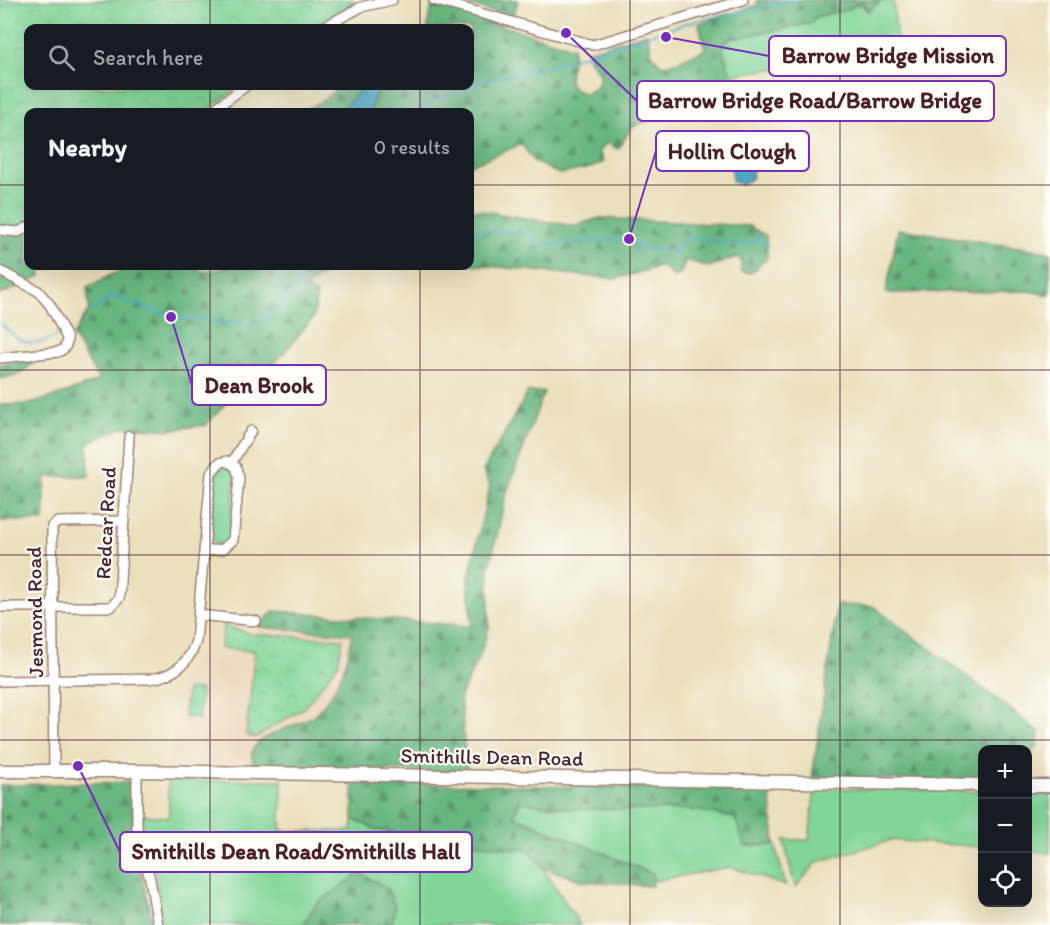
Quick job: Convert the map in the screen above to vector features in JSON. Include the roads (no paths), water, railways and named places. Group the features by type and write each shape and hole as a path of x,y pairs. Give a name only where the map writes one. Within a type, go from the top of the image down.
{"street":[{"path":"328,24 362,3 392,0"},
{"path":"434,0 593,45 743,0"},
{"path":"216,108 240,90"},
{"path":"0,230 18,232 24,229"},
{"path":"0,270 38,291 50,305 67,338 64,349 58,352 0,358"},
{"path":"232,462 251,431"},
{"name":"Redcar Road","path":"0,607 111,607 117,602 129,436"},
{"path":"206,551 223,549 233,540 239,477 232,462"},
{"path":"0,681 150,679 164,677 179,668 193,653 206,551 211,473 219,463 232,462"},
{"name":"Jesmond Road","path":"54,771 52,526 58,522 123,521"},
{"path":"199,615 256,621"},
{"name":"Smithills Dean Road","path":"0,771 137,771 978,785"},
{"path":"137,771 137,830 150,879 158,925"},
{"path":"1032,786 1050,786"}],"water":[{"path":"362,90 378,90 371,108 342,108"},
{"path":"745,160 753,170 752,178 741,185 733,182 731,174 734,165"}],"waterway":[{"path":"474,84 552,65 687,23 794,0"},
{"path":"420,108 460,90"},
{"path":"474,230 527,233 539,245 629,239 637,246 673,253 687,237 744,245 758,238 768,246"},
{"path":"92,311 112,296 171,317 254,325 280,307 312,270"},
{"path":"0,323 20,340 26,342 40,342 58,335"}],"place":[{"name":"Barrow Bridge Road/Barrow Bridge","path":"566,33"},
{"name":"Barrow Bridge Mission","path":"666,37"},
{"name":"Hollin Clough","path":"629,239"},
{"name":"Dean Brook","path":"171,317"},
{"name":"Smithills Dean Road/Smithills Hall","path":"78,766"}]}
